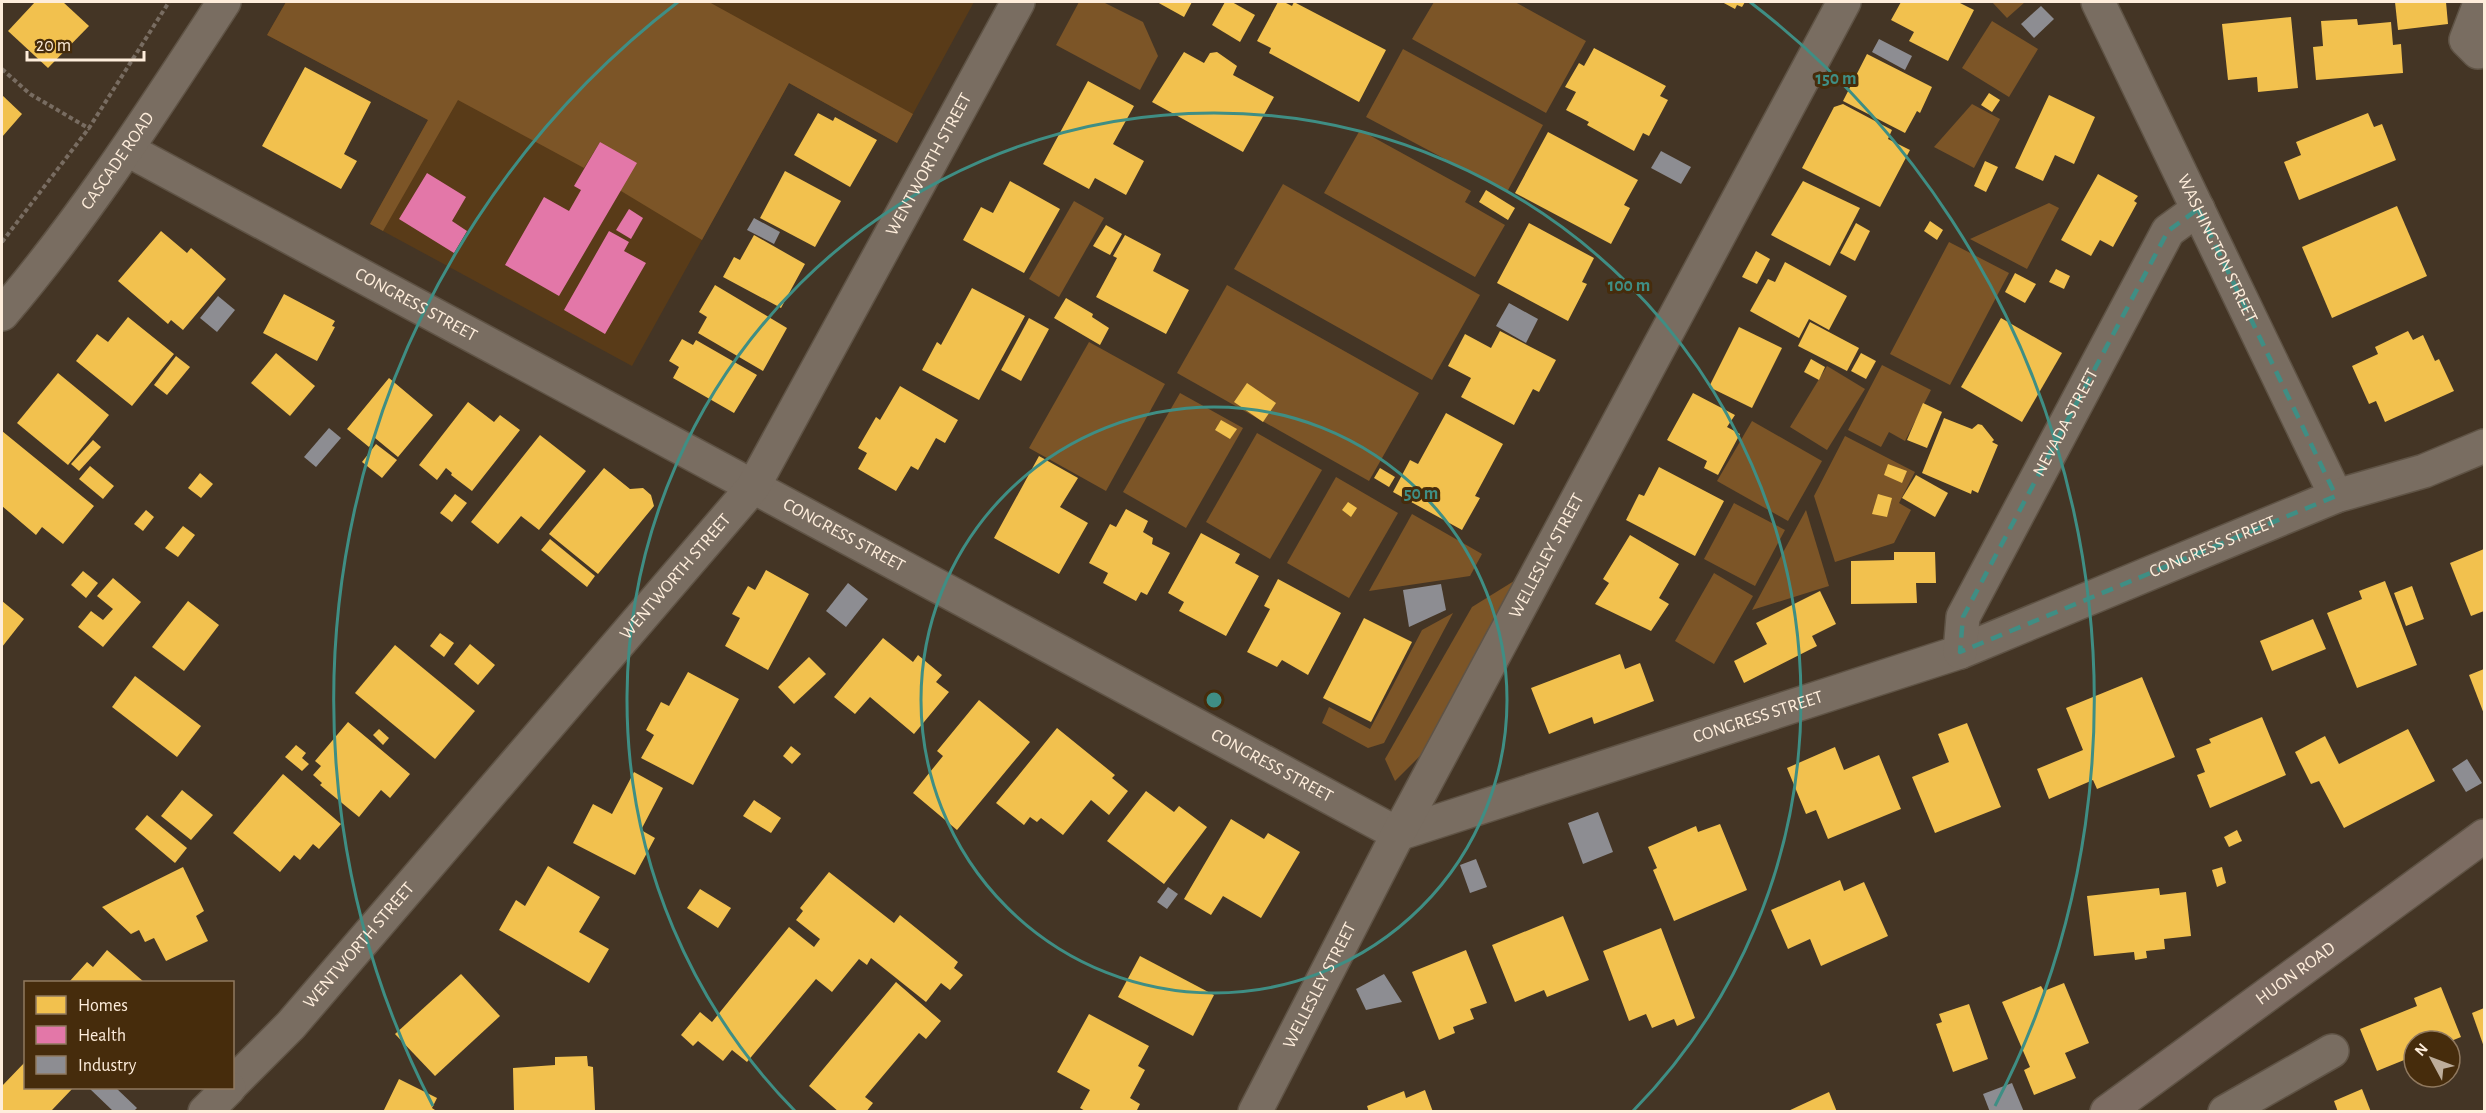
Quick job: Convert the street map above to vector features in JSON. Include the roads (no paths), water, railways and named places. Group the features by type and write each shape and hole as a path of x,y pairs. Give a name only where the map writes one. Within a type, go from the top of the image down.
{"main road":[{"name":"HUON ROAD","path":"2107,1112 2484,836"}],"street":[{"name":"CASCADE ROAD","path":"2,314 36,274 128,150 224,2"},
{"name":"WELLESLEY STREET","path":"1255,1112 1398,834 1844,2"},
{"name":"WASHINGTON STREET","path":"2098,2 2336,496"},
{"path":"2478,52 2466,40 2479,2"},
{"name":"WENTWORTH STREET","path":"234,1082 291,1025 753,487 1013,3"},
{"name":"CONGRESS STREET","path":"128,150 1398,834 1960,652 2336,496 2424,471 2484,446"},
{"name":"NEVADA STREET","path":"1960,652 1963,617 2162,241 2168,231 2198,209"},
{"path":"2225,1112 2332,1051"},
{"path":"205,1112 228,1089"}]}
